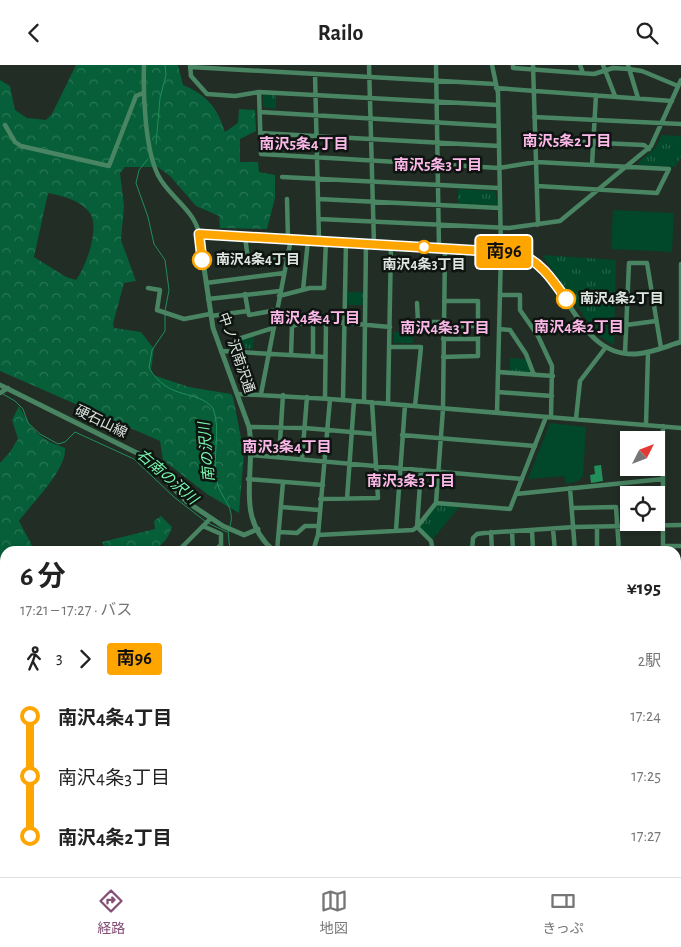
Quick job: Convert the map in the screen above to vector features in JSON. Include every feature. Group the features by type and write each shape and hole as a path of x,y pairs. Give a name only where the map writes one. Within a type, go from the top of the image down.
{"street":[{"path":"144,65 143,93 151,153 157,174 198,226 199,234 518,253 528,257 542,267 586,330 606,347 625,353 648,352 681,342 681,264"},
{"path":"369,65 374,244"},
{"path":"318,535 413,530 436,503 444,409 444,301 438,185 436,65"},
{"path":"492,65 498,105 501,252 497,413"},
{"path":"513,65 514,68 594,74 613,68 628,67 678,86"},
{"path":"555,65 556,71"},
{"path":"580,65 583,73"},
{"path":"604,65 615,96"},
{"path":"498,105 259,92 235,96 207,94 192,76 190,66 253,68 315,74 369,76 496,86 532,91 672,101"},
{"path":"628,67 638,98"},
{"path":"533,68 532,91 538,225"},
{"path":"315,74 318,241"},
{"path":"319,219 500,228 560,221 648,149 662,124 681,80"},
{"path":"259,92 261,154 372,159 499,168 536,161 670,169 657,193 537,186"},
{"path":"5,125 14,142 21,146 109,166 112,163 136,96 143,93"},
{"path":"592,165 596,95"},
{"path":"260,112 498,125"},
{"path":"534,117 681,125"},
{"path":"260,133 499,146"},
{"path":"535,139 644,145 648,149"},
{"path":"282,177 500,188"},
{"path":"261,394 290,239 287,199"},
{"path":"318,199 500,208"},
{"name":"中ノ沢南沢通","path":"199,234 211,315 249,427 251,455 248,500 258,529 272,546"},
{"path":"245,236 248,260 287,256"},
{"path":"303,289 308,240"},
{"path":"208,299 324,288 326,241"},
{"path":"343,400 346,242"},
{"path":"364,402 366,243"},
{"path":"388,404 391,245"},
{"path":"625,353 629,263 647,263 661,348"},
{"path":"206,283 284,273"},
{"path":"148,288 160,290 157,309 179,318 248,311"},
{"path":"245,294 249,315 277,310"},
{"path":"436,503 510,509 549,417 553,376 548,352 520,310 520,295 500,295"},
{"path":"443,357 478,357 478,301 444,301"},
{"path":"417,303 418,322 478,326"},
{"path":"291,355 292,326 313,320 390,327"},
{"path":"313,320 313,356"},
{"path":"626,325 656,321"},
{"path":"315,546 318,535 328,430 325,357 326,322"},
{"path":"234,351 235,340 273,328"},
{"path":"499,329 510,329 518,340 534,375"},
{"path":"443,339 478,339"},
{"path":"389,347 421,347 415,407"},
{"path":"576,419 580,381 606,347"},
{"path":"222,351 325,357"},
{"path":"646,425 648,352"},
{"path":"498,372 553,376"},
{"name":"硬石山線","path":"0,385 4,391 141,455 187,502 210,519 244,535 258,529"},
{"path":"498,392 552,396"},
{"path":"238,394 328,398 415,407 681,428"},
{"path":"279,457 283,395"},
{"path":"302,459 307,397"},
{"path":"347,499 348,463 354,401"},
{"path":"320,499 378,498 372,402"},
{"path":"396,530 405,405"},
{"path":"663,426 663,486"},
{"path":"249,427 305,428 374,434"},
{"path":"402,435 535,447"},
{"path":"251,455 522,479"},
{"path":"421,470 417,527 431,541 432,546"},
{"path":"248,479 323,485"},
{"path":"516,494 663,479"},
{"path":"277,546 283,482"},
{"path":"570,488 575,546"},
{"path":"281,507 319,510"},
{"path":"572,508 616,507 619,546"},
{"path":"183,546 210,519"},
{"path":"665,525 681,525"},
{"path":"203,526 221,534 221,545"},
{"path":"279,531 297,533 305,526 318,526"},
{"path":"472,546 473,538 477,534 491,532 618,526"},
{"path":"596,527 597,546"},
{"path":"553,529 554,546"},
{"path":"532,530 533,546"},
{"path":"512,531 513,546"},
{"path":"663,531 663,546"},
{"path":"491,532 492,546"}],"green space":[{"path":"76,65 178,65 183,85 199,93 210,103 215,109 225,132 238,123 239,109 255,110 256,131 240,139 240,162 258,162 259,172 275,175 275,198 267,229 220,228 219,216 196,206 170,176 158,167 125,167 120,173 124,206 121,240 136,281 124,283 113,324 114,328 141,332 154,349 151,370 153,375 189,387 231,394 233,397 244,453 239,513 207,494 163,460 160,441 0,371 0,80 10,86 15,110 27,118 46,120 52,114","holes":["48,193 71,199 86,209 93,220 93,237 84,266 76,280 66,277 34,257"]},
{"path":"263,94 276,94 276,109 263,107"},
{"path":"661,135 681,136 681,157 675,167 639,165 638,163 656,147"},
{"path":"458,189 495,191 498,205 458,204"},
{"path":"613,210 674,213 672,252 611,249"},
{"path":"542,255 616,260 614,345 599,336 592,328"},
{"path":"348,292 363,292 363,305 348,305"},
{"path":"394,332 412,333 413,343 394,343"},
{"path":"254,336 253,349 237,348 236,342"},
{"path":"510,358 526,359 531,373 510,371"},
{"path":"19,406 37,433 65,448 64,457 55,476 19,521 32,546 0,546 0,463 18,439 12,420"},
{"path":"550,423 586,427 583,476 578,481 566,484 564,476 528,479"},
{"path":"436,503 461,505 431,541 417,527"},
{"path":"161,516 172,527 167,538 159,546 104,546 102,542 155,529 154,521"}],"shaded area":[{"path":"601,465 603,481 591,483 590,475 595,474 594,466"}],"waterway":[{"name":"南の沢川","path":"156,144 160,98 166,75 165,65"},
{"name":"南の沢川","path":"148,159 139,170 136,183 148,217 154,244 165,260 169,290 165,311"},
{"name":"南の沢川","path":"165,315 165,331 152,350 149,368 165,386 198,398 213,408 217,426 215,473 219,488 230,508 230,526"},
{"name":"右南の沢川","path":"3,394 15,401 23,409 28,423 40,434 58,444 65,442 75,432 134,459 174,497 205,521"},
{"name":"右南の沢川","path":"208,523 227,532"},
{"name":"南の沢川","path":"228,530 230,546"}],"bus line":[{"name":"南96","path":"202,260 199,234 518,253 538,263 550,275 566,299"}],"place":[{"name":"南沢4条3丁目","path":"424,247"},
{"name":"南沢4条4丁目","path":"202,260"},
{"name":"南沢4条2丁目","path":"566,299"}],"district":[{"name":"南沢5条2丁目","path":"567,141"},
{"name":"南沢5条4丁目","path":"304,144"},
{"name":"南沢5条3丁目","path":"438,165"},
{"name":"南沢4条4丁目","path":"315,318"},
{"name":"南沢4条2丁目","path":"579,327"},
{"name":"南沢4条3丁目","path":"445,328"},
{"name":"南沢3条4丁目","path":"287,447"},
{"name":"南沢3条3丁目","path":"411,481"}]}
